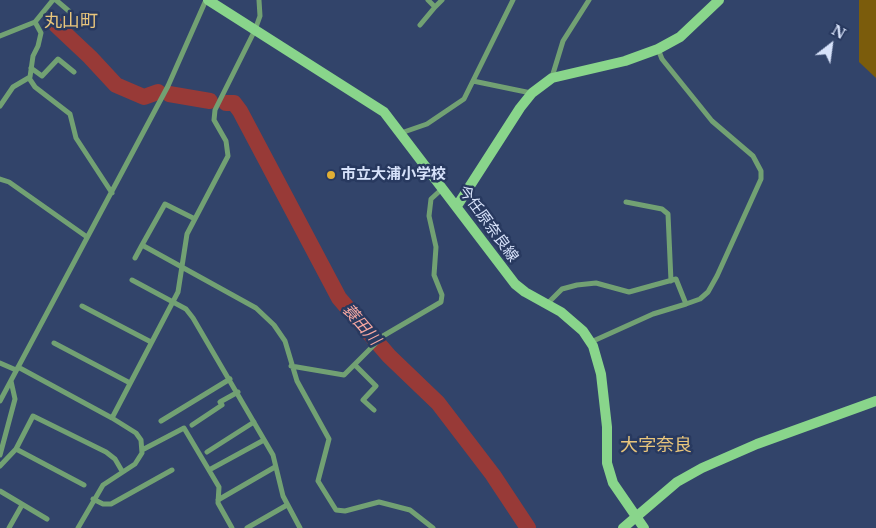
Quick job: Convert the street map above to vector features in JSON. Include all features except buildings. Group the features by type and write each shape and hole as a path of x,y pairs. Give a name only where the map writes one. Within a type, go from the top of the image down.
{"main road":[{"name":"今任原奈良線","path":"207,0 374,104 401,133 515,284 576,324 591,342 602,374 607,427 607,462 613,483 644,528"},
{"path":"457,206 520,108 532,93 552,78 625,61 658,48 680,37 715,6 719,0"},
{"path":"623,528 677,482 702,468 757,444 876,401"}],"street":[{"path":"0,36 36,22 55,0 70,12"},
{"path":"0,401 168,86 207,0"},
{"path":"112,418 179,288 187,234 228,156 226,141 214,120 215,110 255,30 260,16 259,0"},
{"path":"428,0 435,7"},
{"path":"420,25 442,0"},
{"path":"401,133 427,124 464,99 513,0"},
{"path":"552,78 563,41 589,0"},
{"path":"0,106 13,88 28,78 32,56 38,46 41,33 36,22"},
{"path":"591,342 653,314 686,304 708,292 761,179 761,171 754,156 712,121 662,59 658,48"},
{"path":"31,68 42,76 58,59 74,72"},
{"path":"28,78 35,87 70,114 76,138 112,193"},
{"path":"473,81 532,93"},
{"path":"0,179 9,182 87,237"},
{"path":"292,366 337,375 344,374 383,336 441,302 442,295 434,275 436,248 430,216 431,199 443,188"},
{"path":"626,202 662,209 668,214 671,281"},
{"path":"135,258 165,204 195,219"},
{"path":"142,245 182,265 256,308 274,325 285,341 297,381 329,439 318,481 336,510 345,511 379,502 410,510 433,528"},
{"path":"547,304 562,290 577,285 596,283 629,292 676,279 686,304"},
{"path":"132,280 186,310 238,392 272,455 287,505 300,528"},
{"path":"82,306 151,342"},
{"path":"54,343 130,383"},
{"path":"0,363 17,369 112,418 136,433 141,440 142,450 135,464 103,485 93,499 78,528"},
{"path":"355,365 376,386 363,400 374,410"},
{"path":"161,421 230,379"},
{"path":"0,454 15,399 10,381"},
{"path":"192,425 222,405 220,402 238,392"},
{"path":"0,466 16,449 33,416 106,452 115,459 122,471"},
{"path":"207,452 254,422"},
{"path":"142,450 184,428 219,487 218,500 232,528"},
{"path":"209,470 264,440"},
{"path":"16,449 84,485"},
{"path":"218,500 275,467"},
{"path":"93,499 103,504 111,504 172,470"},
{"path":"0,491 48,519"},
{"path":"9,528 22,505"},
{"path":"247,528 287,505"}],"shaded area":[{"path":"859,0 876,0 876,78 859,62"}],"waterway":[{"name":"蓑田川","path":"56,25 116,85 144,97 158,92"},
{"name":"蓑田川","path":"169,94 210,101"},
{"name":"蓑田川","path":"226,103 234,103 240,111 339,298 389,356 438,403 493,475 528,528"}],"place":[{"name":"市立大浦小学校","path":"331,175"}],"district":[{"name":"丸山町","path":"71,22"},
{"name":"大字奈良","path":"656,446"}]}
